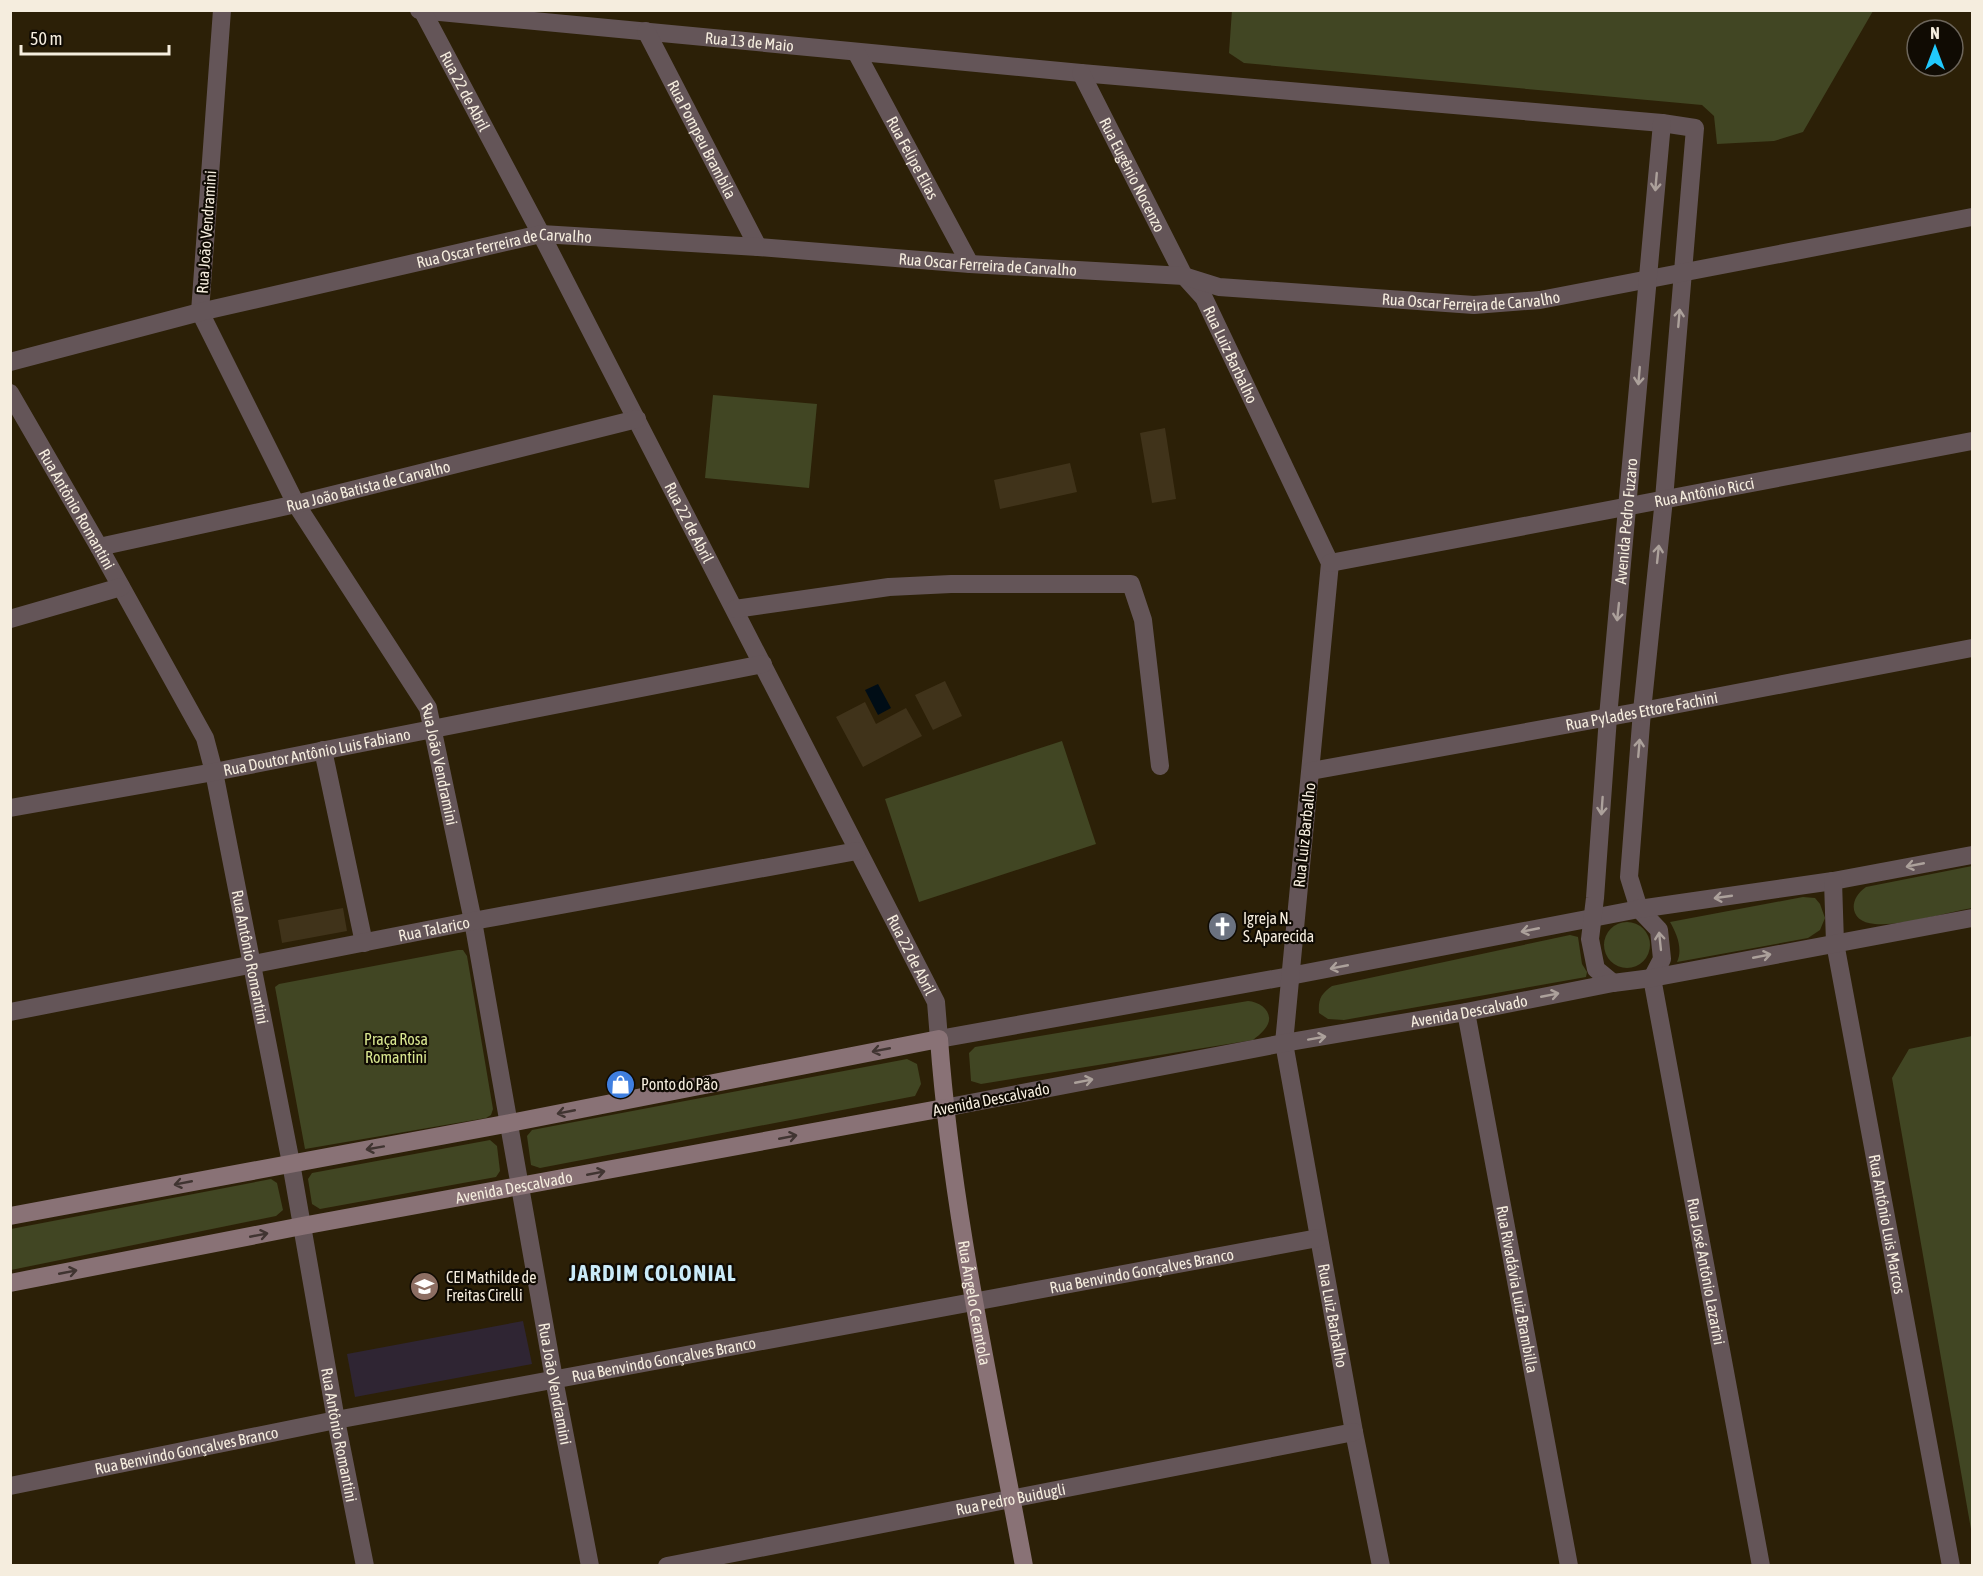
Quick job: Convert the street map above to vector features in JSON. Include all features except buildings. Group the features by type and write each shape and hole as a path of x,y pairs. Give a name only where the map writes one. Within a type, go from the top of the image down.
{"street":[{"name":"Rua João Vendramini","path":"222,10 200,312 296,504 428,708 473,921 554,1379 591,1566"},
{"name":"Rua 13 de Maio","path":"421,11 1081,74 1662,123 1695,128 1683,272"},
{"name":"Rua 22 de Abril","path":"421,11 541,234 936,1002 939,1039"},
{"name":"Rua Pompeu Brambila","path":"646,31 758,247"},
{"name":"Rua Felipe Elias","path":"856,52 970,264"},
{"name":"Rua Eugênio Nocenzo","path":"1081,74 1184,276"},
{"name":"Avenida Pedro Fuzaro","path":"1593,918 1608,717 1662,123"},
{"name":"Rua Oscar Ferreira de Carvalho","path":"10,362 200,312 541,234 758,247 970,264 1184,276 1219,287 1474,304 1540,300 1972,217"},
{"path":"1652,978 1662,959 1659,930 1639,909 1629,877 1642,711 1664,500 1683,272"},
{"name":"Rua Luiz Barbalho","path":"1184,276 1204,298 1330,563 1284,1043 1318,1238 1381,1566"},
{"name":"Rua Antônio Romantini","path":"10,393 205,738 214,772 291,1163 336,1420 365,1566"},
{"name":"Rua João Batista de Carvalho","path":"99,547 296,504 637,419"},
{"name":"Rua Antônio Ricci","path":"1330,563 1972,441"},
{"path":"735,609 889,587 951,584 1131,584 1143,620 1160,766"},
{"path":"10,619 121,587"},
{"name":"Rua Pylades Ettore Fachini","path":"1311,771 1972,648"},
{"name":"Rua Doutor Antônio Luis Fabiano","path":"10,808 214,772 763,664"},
{"path":"323,750 364,943"},
{"name":"Rua Talarico","path":"10,1012 473,921 857,851"},
{"path":"10,1216 510,1123 939,1039 1290,976 1639,909 1833,881 1972,855"},
{"name":"Rua Antônio Luis Marcos","path":"1833,881 1834,943 1951,1566"},
{"path":"1593,918 1590,939 1596,969 1612,983"},
{"name":"Avenida Descalvado","path":"10,1282 1284,1043 1466,1012 1612,983 1652,978 1972,918"},
{"name":"Rua José Antônio Lazarini","path":"1652,978 1761,1566"},
{"name":"Rua Rivadávia Luiz Brambilla","path":"1466,1012 1569,1566"},
{"name":"Rua Ângelo Cerantola","path":"939,1039 944,1108 974,1301 1024,1566"},
{"name":"Rua Benvindo Gonçalves Branco","path":"10,1486 336,1420 1318,1238"},
{"name":"Rua Pedro Buidugli","path":"667,1566 1354,1432"}],"shaded area":[{"path":"878,684 891,708 878,715 865,690"},
{"path":"523,1321 532,1364 355,1397 347,1354"}],"green space":[{"path":"1232,10 1873,11 1803,132 1774,141 1717,144 1714,116 1702,105 1244,63 1229,53"},
{"path":"713,395 817,404 809,488 705,478"},
{"path":"1062,741 1096,844 919,902 885,799"},
{"path":"1972,866 1972,908 1886,924 1867,923 1860,920 1854,910 1856,898 1866,887"},
{"path":"1803,897 1815,898 1825,918 1820,930 1808,938 1677,962 1678,942 1670,922"},
{"path":"1627,922 1643,929 1650,945 1643,961 1627,968 1611,961 1604,945 1611,929"},
{"path":"1570,935 1578,937 1582,964 1587,972 1586,977 1344,1020 1328,1019 1319,1013 1321,997 1332,986"},
{"name":"Praça Rosa Romantini","path":"463,950 467,956 493,1109 491,1115 486,1118 305,1149 275,987 279,984"},
{"path":"1248,1001 1259,1004 1269,1015 1268,1025 1253,1040 981,1084 971,1081 969,1053 975,1047"},
{"path":"1972,1036 1972,1535 1892,1078 1909,1049"},
{"path":"907,1059 917,1064 921,1084 915,1096 540,1168 531,1165 527,1136 532,1130"},
{"path":"490,1140 497,1146 500,1171 496,1177 320,1209 312,1204 308,1179 312,1173"},
{"path":"271,1179 277,1183 283,1210 276,1216 11,1270 11,1229"}],"place":[{"name":"Igreja N. S. Aparecida","path":"1222,927"},
{"name":"Ponto do Pão","path":"620,1084"},
{"name":"CEI Mathilde de Freitas Cirelli","path":"425,1286"}],"district":[{"name":"JARDIM COLONIAL","path":"653,1273"}]}
